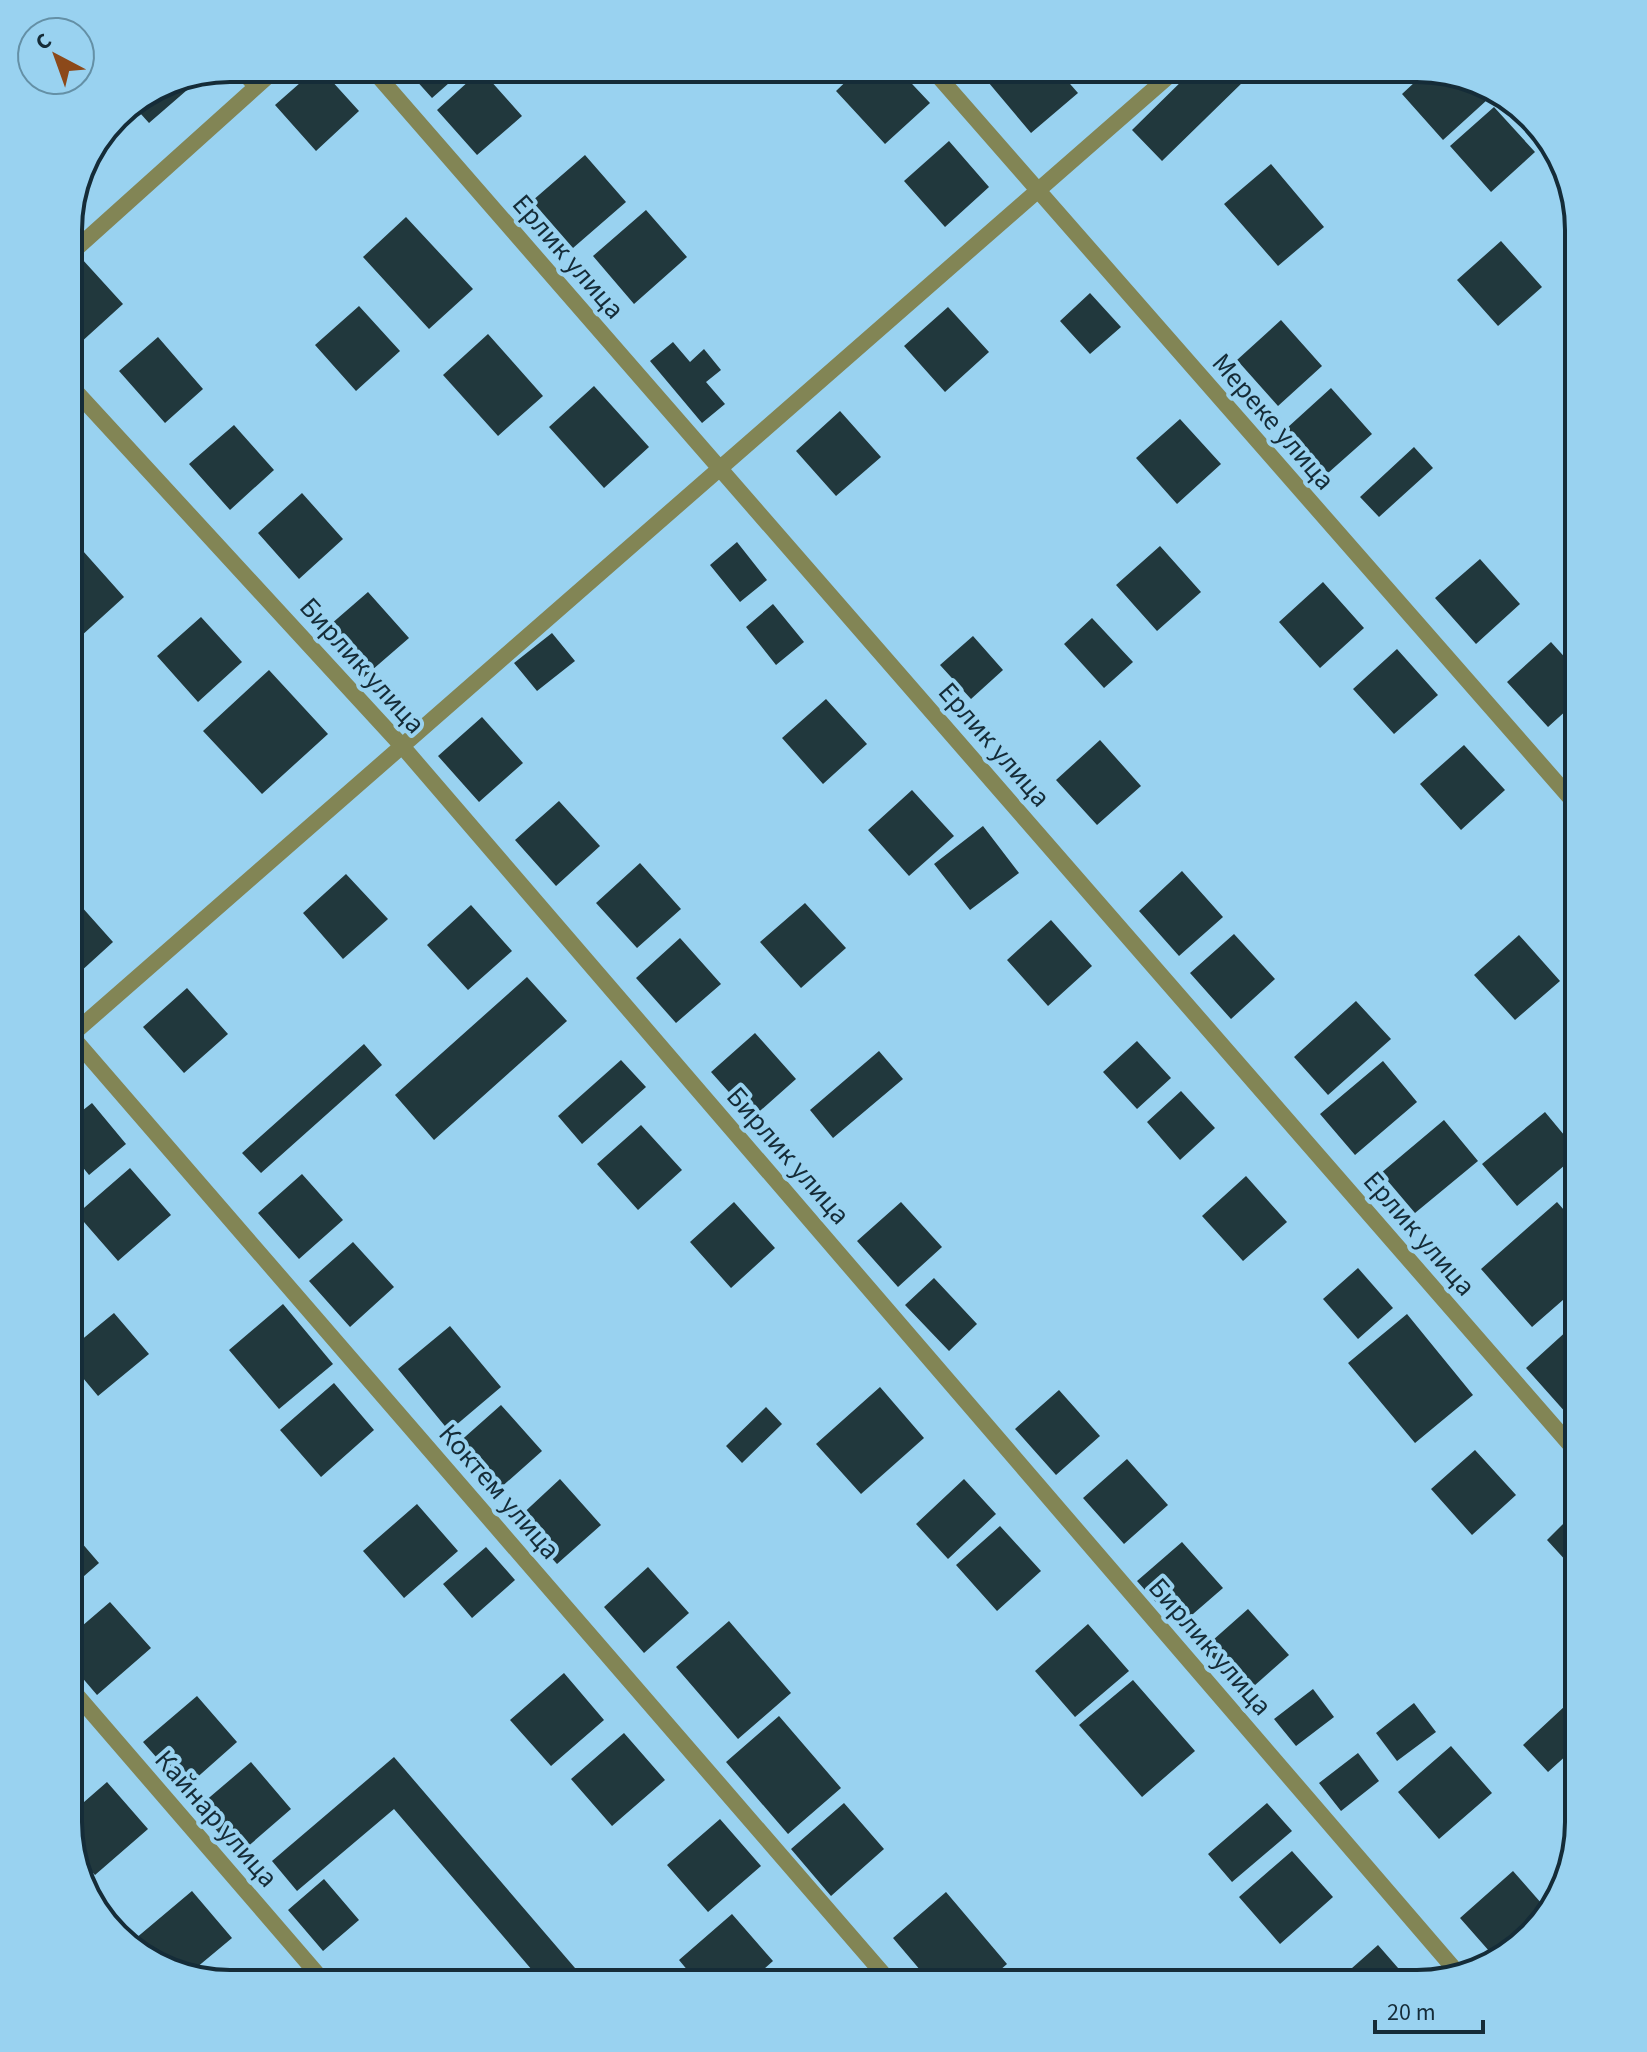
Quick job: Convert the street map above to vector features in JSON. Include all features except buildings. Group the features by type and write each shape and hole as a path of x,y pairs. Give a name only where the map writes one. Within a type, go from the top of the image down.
{"street":[{"path":"252,82 256,86"},
{"path":"82,243 261,82"},
{"name":"Ерлик улица","path":"383,82 1565,1439"},
{"name":"Мереке улица","path":"943,82 1565,792"},
{"path":"82,1024 1162,82"},
{"name":"Бирлик улица","path":"82,398 402,746 1452,1966"},
{"name":"Коктем улица","path":"82,1050 880,1970"},
{"name":"Кайнар улица","path":"82,1701 314,1970"}]}
